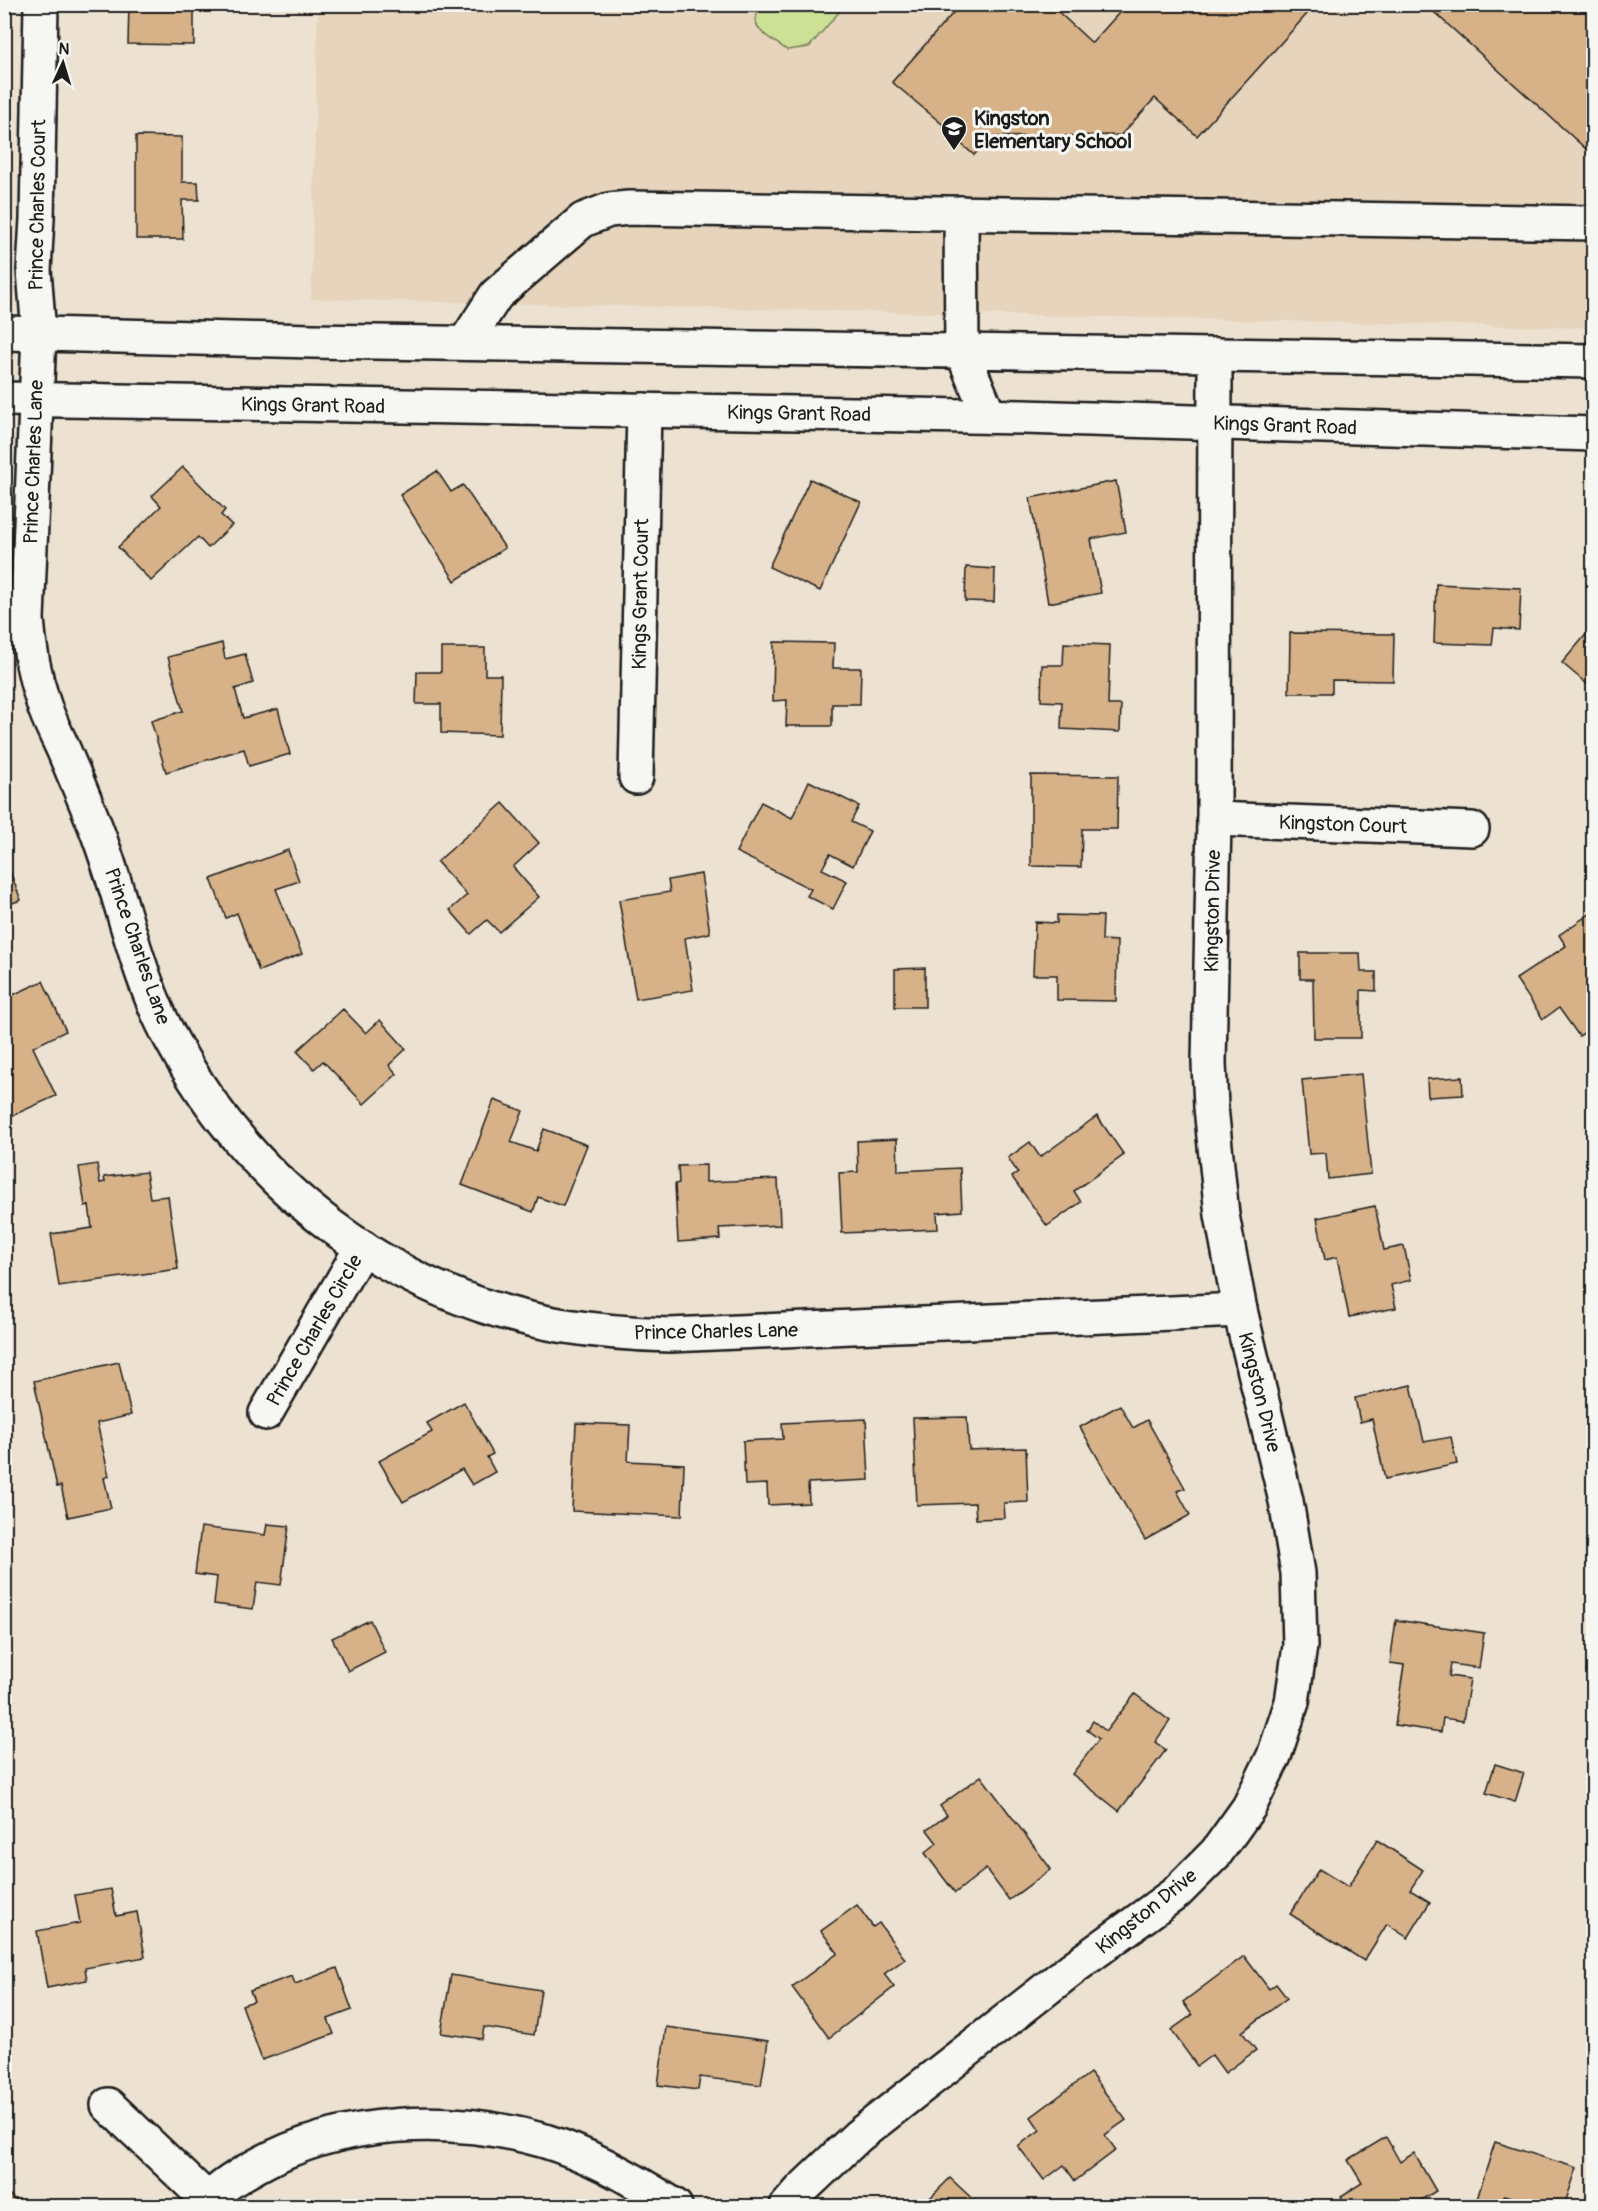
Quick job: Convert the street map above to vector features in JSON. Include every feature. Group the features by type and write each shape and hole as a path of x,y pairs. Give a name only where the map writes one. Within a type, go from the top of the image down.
{"street":[{"name":"Prince Charles Court","path":"39,334 34,270 41,4"},
{"path":"465,344 496,296 583,220 609,210 629,207 1593,223"},
{"path":"961,213 962,351 989,416"},
{"path":"4,333 465,344 1593,361"},
{"name":"Prince Charles Lane","path":"39,334 27,619 30,658 44,705 93,820 117,887 143,974 170,1038 205,1097 248,1151 287,1191 341,1235 389,1264 452,1294 505,1312 559,1325 629,1334 670,1335 1240,1310"},
{"name":"Kingston Drive","path":"787,2206 858,2136 1073,1968 1176,1893 1216,1853 1249,1807 1274,1756 1292,1702 1300,1646 1298,1573 1286,1501 1240,1310 1222,1215 1211,1107 1209,1063 1214,819 1215,355"},
{"name":"Kings Grant Road","path":"4,399 989,416 1593,434"},
{"name":"Kings Grant Court","path":"636,777 644,411"},
{"name":"Kingston Court","path":"1214,819 1472,830"},
{"name":"Prince Charles Circle","path":"266,1413 362,1247"},
{"path":"108,2105 205,2203 233,2178 283,2151 324,2138 382,2126 441,2124 500,2130 546,2142 601,2163 675,2206"}],"shaded area":[{"name":"Kingston Elementary School","path":"318,5 1593,5 1593,328 311,299"}],"green space":[{"path":"762,5 841,5 840,11 809,47 787,50 761,32 756,20"}],"building":[{"path":"129,4 213,4 213,8 194,7 194,45 128,44"},
{"name":"Kingston Elementary School","path":"961,4 1056,4 1053,7 1092,43 1127,4 1316,4 1197,136 1155,98 1121,135 991,137 974,155 958,141 960,139 892,82"},
{"path":"1425,4 1594,4 1594,141 1586,149"},
{"path":"136,136 182,137 182,182 198,182 199,200 182,200 183,239 136,239"},
{"path":"183,467 225,510 221,515 232,525 208,548 198,537 151,581 118,547 161,506 152,496"},
{"path":"437,471 451,492 463,485 505,548 455,581 400,495"},
{"path":"810,479 861,502 820,591 769,567"},
{"path":"1116,481 1126,532 1091,539 1101,593 1048,603 1030,498"},
{"path":"966,567 995,569 994,602 965,601"},
{"path":"1436,584 1521,588 1519,630 1494,628 1492,645 1434,643"},
{"path":"1594,625 1594,690 1562,663"},
{"path":"1290,633 1394,634 1393,681 1332,680 1332,693 1289,693"},
{"path":"774,642 834,643 833,668 861,668 860,704 832,704 832,726 786,726 787,700 773,701"},
{"path":"222,643 225,659 245,654 253,683 235,689 243,718 278,709 290,754 249,766 244,749 166,772 151,721 183,711 168,657"},
{"path":"1064,643 1110,645 1108,705 1121,705 1120,732 1061,729 1062,702 1041,701 1042,665 1063,665"},
{"path":"441,648 485,648 485,675 501,675 500,735 441,733 441,704 416,704 417,672 441,672"},
{"path":"1031,775 1118,776 1117,829 1082,829 1081,867 1031,866"},
{"path":"809,781 859,806 851,822 870,831 853,866 830,854 822,869 847,881 833,909 807,896 811,889 736,852 761,802 792,818"},
{"path":"503,803 539,843 513,867 539,897 499,932 487,920 471,934 450,910 467,895 437,862"},
{"path":"288,850 299,881 276,889 302,954 259,971 237,913 226,918 211,879"},
{"path":"4,856 21,900 4,906"},
{"path":"701,874 710,933 685,938 693,990 636,999 619,900 670,892 668,880"},
{"path":"1594,911 1594,1027 1579,1036 1559,1008 1543,1019 1516,979 1566,946 1559,935"},
{"path":"1057,915 1103,916 1102,940 1117,941 1116,1001 1057,1000 1057,975 1033,975 1035,922 1057,923"},
{"path":"1300,953 1360,953 1361,972 1376,972 1376,991 1361,990 1361,1038 1314,1038 1313,979 1300,979"},
{"path":"925,968 925,1007 895,1007 895,969"},
{"path":"43,981 66,1031 33,1047 56,1096 9,1117 4,1107 4,999"},
{"path":"343,1009 366,1033 380,1020 406,1049 389,1065 397,1074 364,1104 323,1061 314,1069 297,1051"},
{"path":"1361,1074 1371,1174 1328,1179 1326,1153 1309,1154 1302,1080"},
{"path":"1462,1077 1463,1095 1428,1097 1427,1079"},
{"path":"494,1100 523,1111 511,1142 536,1151 544,1129 587,1145 563,1206 538,1197 533,1212 462,1185"},
{"path":"1097,1116 1124,1155 1074,1191 1081,1202 1047,1226 1012,1177 1018,1173 1008,1158 1030,1142 1040,1157"},
{"path":"897,1139 898,1171 960,1168 962,1211 937,1213 938,1229 842,1233 839,1173 858,1172 857,1141"},
{"path":"97,1164 100,1183 105,1182 104,1177 146,1172 150,1198 168,1196 178,1269 59,1286 51,1234 92,1228 89,1205 85,1206 79,1167"},
{"path":"706,1165 706,1182 778,1179 780,1225 719,1228 720,1239 678,1242 675,1184 679,1183 678,1166"},
{"path":"1375,1206 1384,1250 1404,1246 1411,1280 1391,1285 1396,1308 1349,1317 1337,1257 1325,1260 1317,1218"},
{"path":"119,1362 131,1415 97,1423 109,1476 104,1478 111,1508 68,1517 61,1486 57,1487 34,1381"},
{"path":"1411,1385 1424,1442 1451,1437 1457,1464 1385,1479 1372,1419 1360,1422 1355,1398"},
{"path":"464,1402 493,1454 487,1457 495,1472 472,1485 462,1469 403,1502 379,1461 432,1432 427,1423"},
{"path":"1120,1405 1133,1428 1147,1420 1185,1488 1177,1491 1190,1515 1145,1540 1080,1427"},
{"path":"967,1417 969,1450 1026,1448 1028,1502 1004,1503 1005,1518 976,1519 975,1503 917,1505 913,1418"},
{"path":"866,1419 869,1480 808,1483 809,1503 768,1505 767,1484 745,1485 743,1441 783,1439 782,1423"},
{"path":"576,1423 630,1425 628,1461 684,1464 682,1516 572,1511"},
{"path":"267,1524 289,1526 281,1585 257,1582 253,1609 214,1604 217,1577 195,1574 201,1527 265,1535"},
{"path":"370,1620 385,1652 348,1671 332,1638"},
{"path":"1396,1620 1484,1633 1479,1668 1451,1664 1449,1676 1470,1679 1463,1721 1443,1718 1441,1732 1395,1725 1404,1665 1390,1663"},
{"path":"1135,1694 1170,1721 1155,1742 1166,1750 1119,1811 1072,1774 1099,1739 1087,1730 1093,1721 1106,1731"},
{"path":"1495,1764 1524,1773 1515,1802 1486,1793"},
{"path":"981,1776 1051,1869 1009,1900 986,1869 955,1893 925,1853 937,1843 927,1830 947,1815 940,1806"},
{"path":"1377,1840 1423,1870 1410,1890 1430,1902 1408,1938 1387,1924 1364,1961 1290,1914 1319,1869 1348,1887"},
{"path":"111,1889 116,1916 137,1912 145,1957 85,1968 87,1980 47,1988 37,1931 80,1923 75,1895"},
{"path":"857,1905 873,1927 879,1923 905,1959 884,1974 894,1987 829,2038 792,1987 838,1953 821,1931"},
{"path":"1244,1956 1269,1989 1276,1984 1287,1998 1242,2032 1256,2050 1225,2073 1212,2055 1197,2066 1171,2030 1192,2015 1183,2002"},
{"path":"337,1968 352,2010 328,2019 334,2034 262,2060 242,2005 254,2001 250,1991 292,1976 295,1984"},
{"path":"451,1975 541,1990 534,2035 484,2027 482,2039 441,2033"},
{"path":"666,2027 768,2041 761,2085 700,2077 698,2090 658,2085"},
{"path":"1090,2073 1126,2120 1105,2135 1116,2150 1075,2181 1064,2165 1044,2180 1018,2146 1040,2130 1031,2117"},
{"path":"1386,2137 1400,2162 1414,2153 1436,2191 1414,2206 1347,2206 1341,2196 1362,2183 1348,2160"},
{"path":"1495,2142 1577,2168 1564,2206 1541,2206 1504,2195 1500,2206 1477,2199"},
{"path":"950,2178 980,2206 922,2206"},
{"path":"10,2195 20,2206 4,2206 4,2200"}],"place":[{"name":"Kingston Elementary School","path":"954,152"}]}
